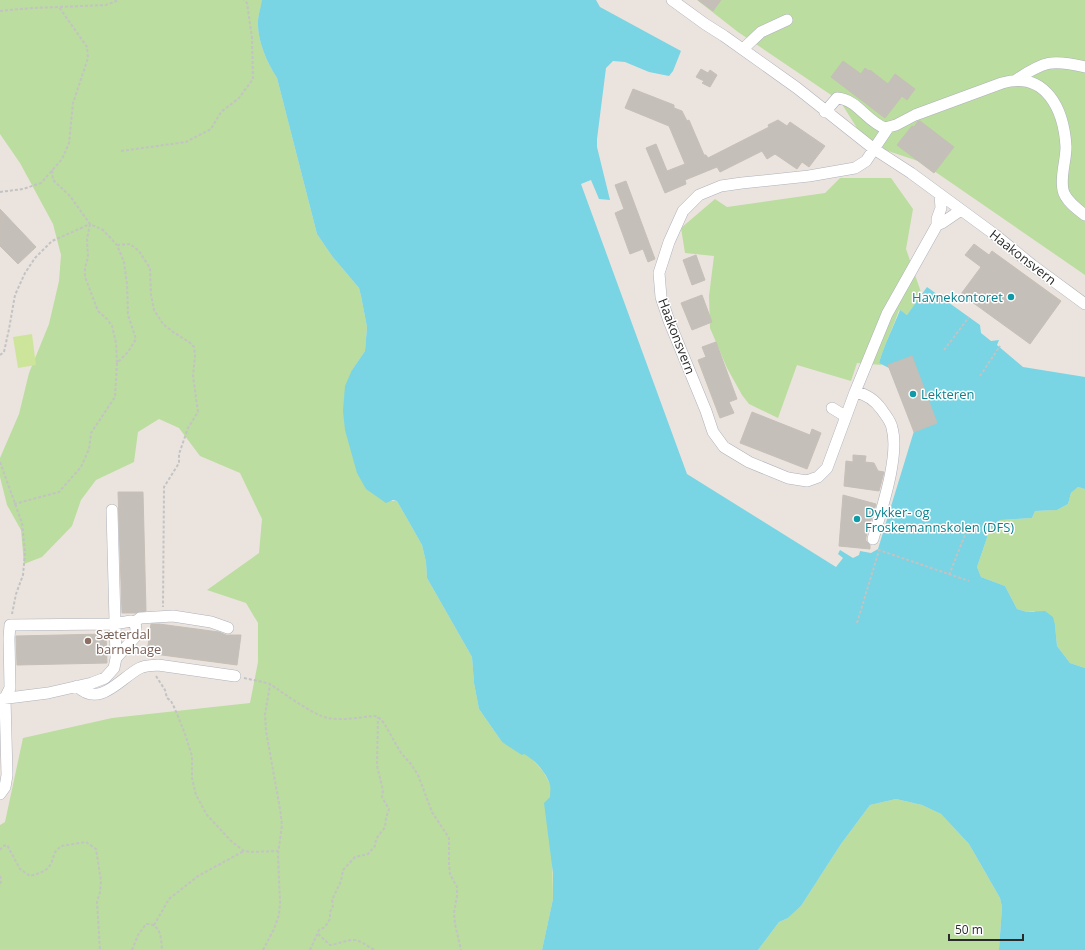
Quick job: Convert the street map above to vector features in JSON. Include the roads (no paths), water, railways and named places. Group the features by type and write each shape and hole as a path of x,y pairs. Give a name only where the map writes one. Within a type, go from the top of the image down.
{"street":[{"name":"Haakonsvern","path":"672,0 797,88 825,112 874,149 961,210 1085,304"},
{"path":"743,49 761,32 787,20"},
{"path":"1016,80 1034,68 1054,62 1069,63 1085,67"},
{"path":"825,112 837,98 839,98 849,102 883,128 888,128 915,115 1002,82 1016,80 1029,81 1042,88 1052,98 1059,110 1066,148 1063,189 1069,200 1085,215"},
{"name":"Haakonsvern","path":"888,128 866,161 855,168 809,176 742,182 721,186 699,195 683,211 669,242 660,273 661,297 713,432 724,447 749,462 788,478 807,481 818,477 827,468 854,392 887,314 936,225 941,208 940,195"},
{"path":"936,225 942,223 961,210"},
{"path":"854,392 871,398 879,406 890,422 895,443 886,493 873,539"},
{"path":"832,408 845,416"},
{"path":"2,698 48,693 77,686 105,678 114,668 116,658 112,510"},
{"path":"0,794 5,787 7,775 2,698 10,688 10,625 114,624 131,621 135,622 140,618 173,616 211,622 228,628"},
{"path":"116,658 135,637 135,622"},
{"path":"77,686 82,691 89,694 102,693 109,690 139,668 148,666 235,676"}],"water":[{"path":"262,0 596,0 600,7 681,51 673,71 669,76 649,72 625,62 613,61 606,68 597,147 610,200 599,199 591,180 581,184 687,474 836,567 843,558 838,554 840,550 853,558 859,555 860,551 871,553 878,549 914,431 889,368 879,363 900,310 907,315 927,287 980,325 981,333 991,341 999,340 997,345 1023,367 1085,377 1085,489 1078,487 1071,493 1068,504 1057,510 1035,511 1032,518 1000,520 990,529 977,567 981,577 1005,586 1017,609 1027,612 1045,611 1053,617 1057,646 1070,663 1085,668 1085,950 999,950 1002,907 1000,898 969,844 941,814 922,805 896,799 870,805 841,844 801,906 788,918 779,922 758,950 542,950 553,899 553,873 544,803 550,797 550,785 540,767 524,754 522,755 502,742 479,709 474,683 472,657 427,578 426,562 422,545 397,501 393,500 386,503 366,489 357,473 345,430 343,411 345,386 352,370 365,351 367,327 361,296 359,288 332,256 317,234 277,78 266,58 259,36 258,19"}],"place":[{"name":"Havnekontoret","path":"1011,297"},
{"name":"Lekteren","path":"913,394"},
{"name":"Dykker- og Froskemannskolen (DFS)","path":"857,519"},
{"name":"Sæterdal barnehage","path":"88,641"}]}
